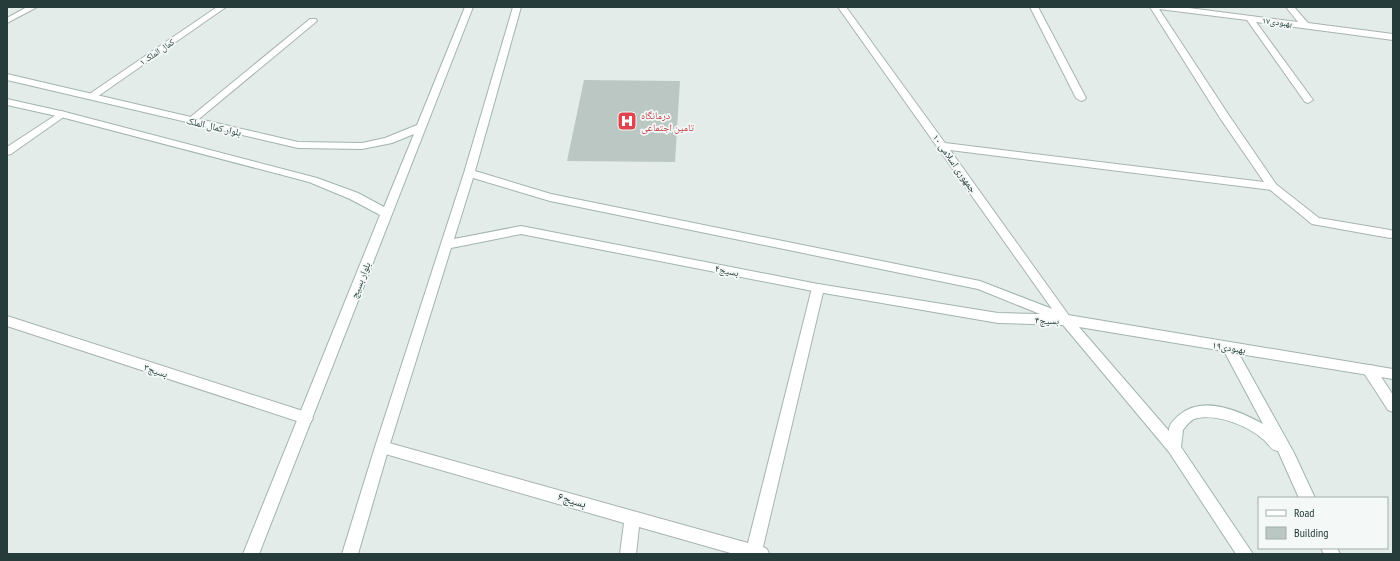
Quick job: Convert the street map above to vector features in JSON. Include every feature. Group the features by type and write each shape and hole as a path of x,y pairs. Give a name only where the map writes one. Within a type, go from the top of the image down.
{"street":[{"path":"7,21 33,7"},
{"name":"کمال الملک ۱","path":"91,97 222,7"},
{"name":"بلوار بسیج","path":"252,554 469,7"},
{"path":"350,554 382,447 469,173 516,7"},
{"name":"جمهوری اسلامی ۱۰","path":"842,7 1066,320 1174,448 1245,554"},
{"path":"1034,7 1081,98"},
{"path":"1154,7 1273,187 1316,221 1390,234"},
{"name":"بهبودی۱۷","path":"1162,7 1393,37"},
{"path":"1290,7 1306,26"},
{"path":"1250,19 1308,100"},
{"path":"191,121 313,21"},
{"name":"بلوار کمال الملک","path":"7,78 298,145 334,147 362,146 388,141 421,127"},
{"path":"7,102 62,114 313,180 354,196 386,214"},
{"path":"7,152 62,114"},
{"path":"942,146 1273,187"},
{"name":"بسیج۴","path":"469,173 550,197 980,284 1066,320"},
{"name":"بسیج۴","path":"446,245 521,230 818,288 998,318 1066,320"},
{"path":"758,553 818,288"},
{"name":"بهبودی۱۹","path":"1066,320 1393,374"},
{"name":"بسیج۳","path":"7,321 306,418"},
{"path":"1228,346 1288,458 1307,497"},
{"path":"1370,370 1393,406"},
{"path":"1174,448 1176,427 1190,414 1214,411 1242,418 1269,435 1288,458"},
{"name":"بسیج۶","path":"382,447 758,553"},
{"path":"628,554 633,517"}],"building":[{"name":"درمانگاه تامین اجتماعی","path":"584,80 680,81 675,162 567,161"}],"place":[{"name":"درمانگاه تامین اجتماعی","path":"627,121"}]}
